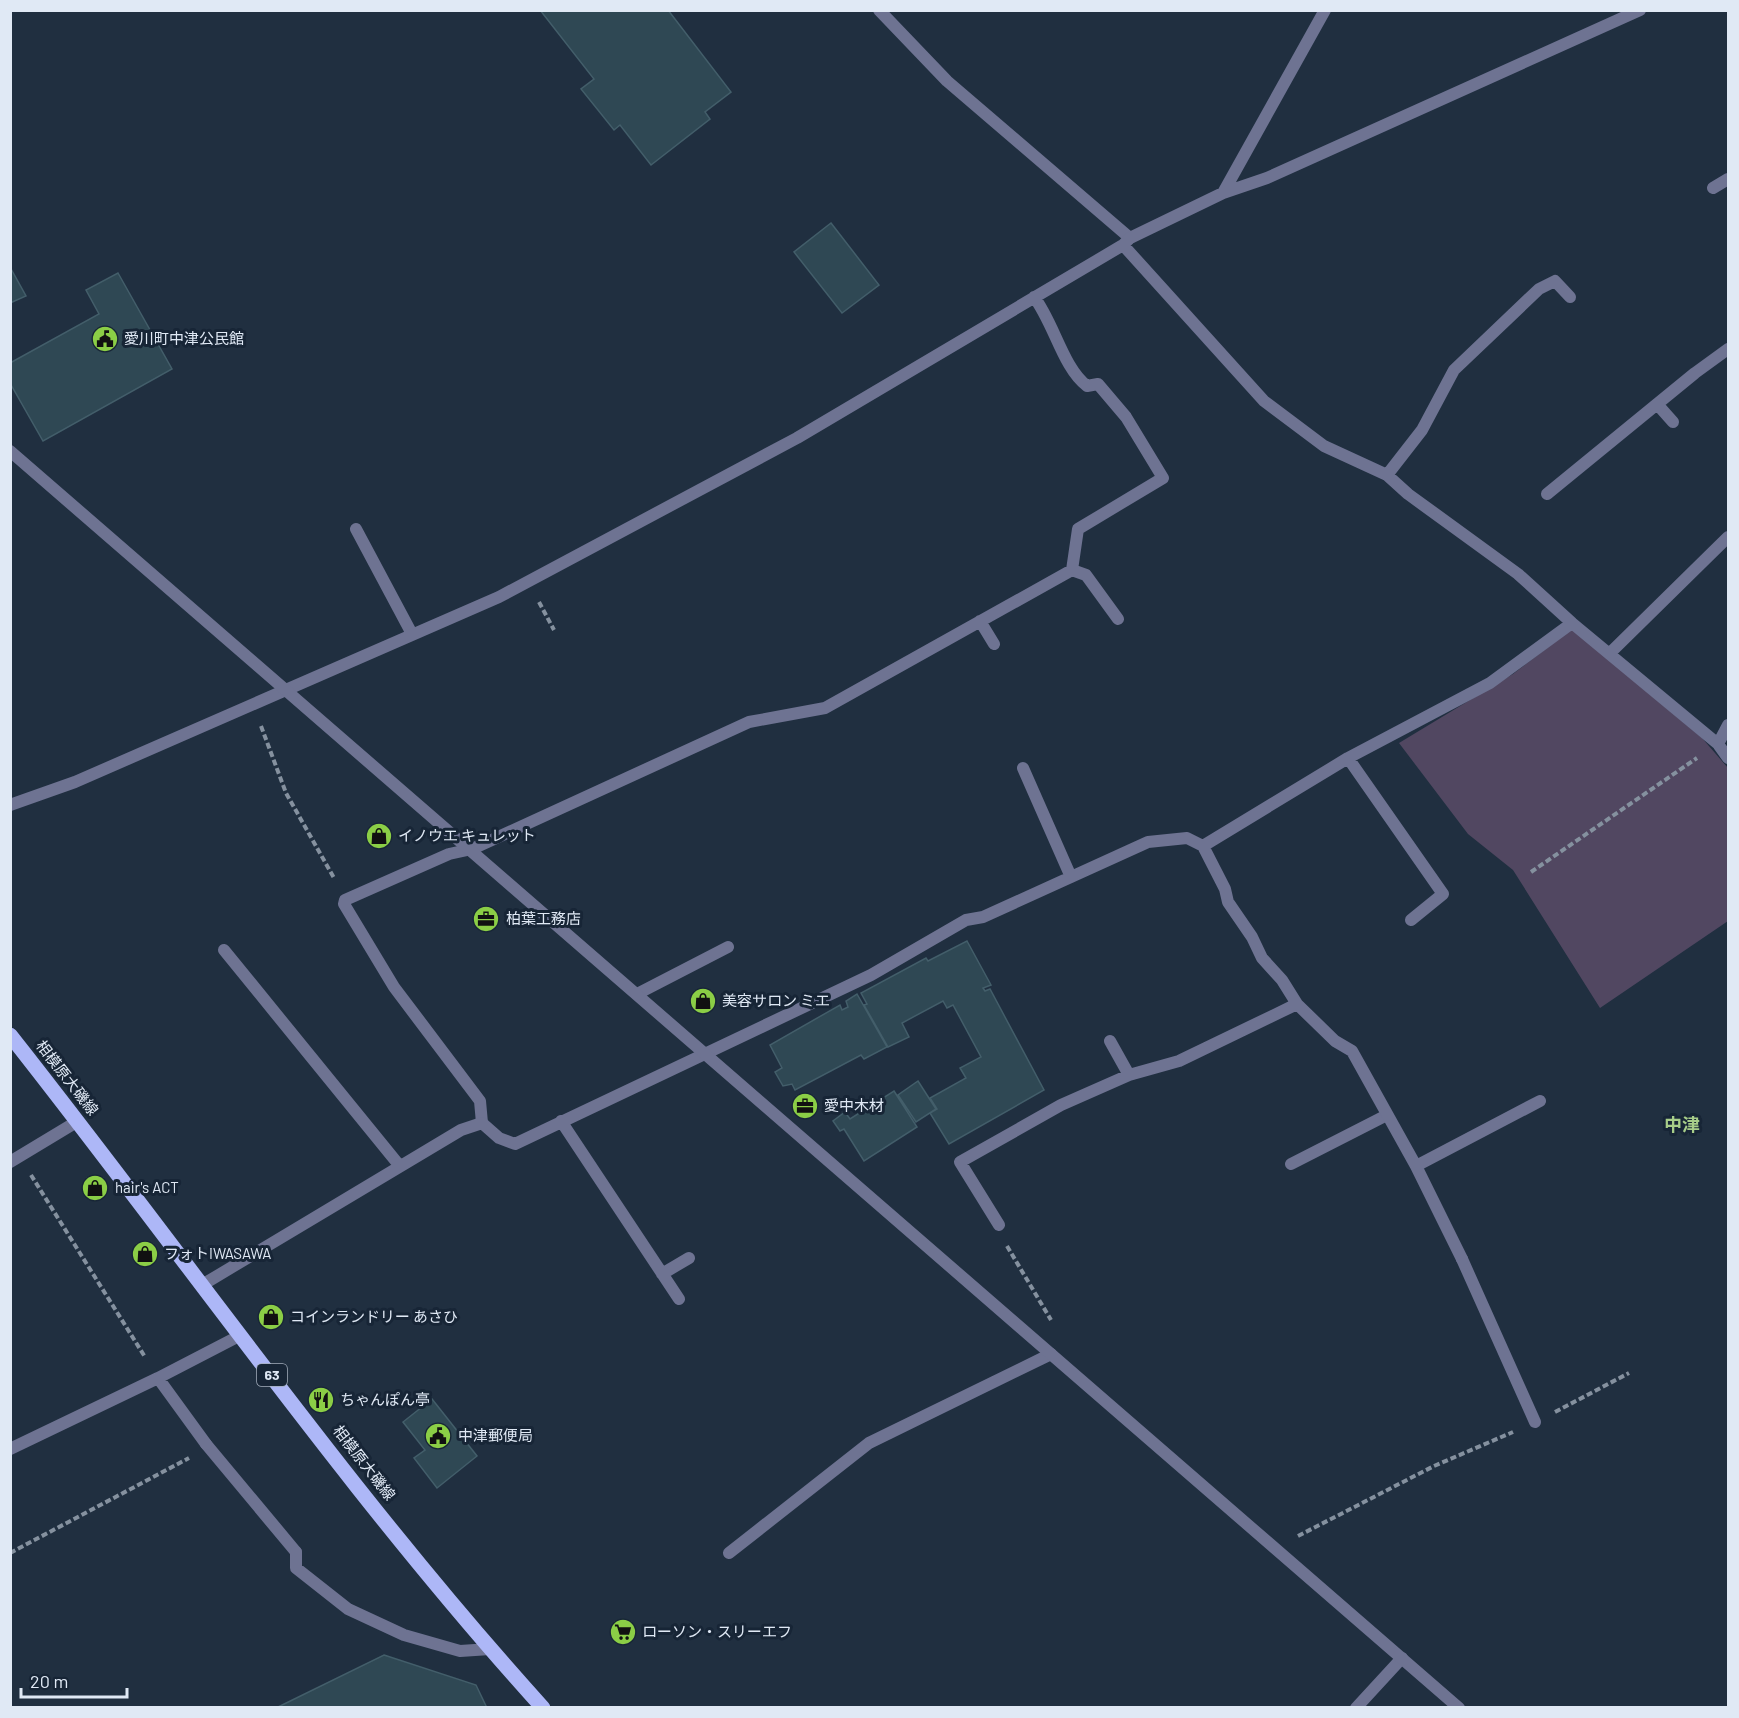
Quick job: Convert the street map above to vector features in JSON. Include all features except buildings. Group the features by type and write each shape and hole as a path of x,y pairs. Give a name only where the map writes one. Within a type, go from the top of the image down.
{"main road":[{"name":"相模原大磯線","path":"10,1035 241,1335 490,1649 543,1707"}],"street":[{"path":"879,10 947,81 1126,241 1264,401 1324,446 1387,475 1408,494 1518,574 1572,623 1718,744 1728,758"},
{"path":"1222,194 1324,10"},
{"path":"10,805 75,782 284,691 531,579 797,438 1126,241 1222,194 1267,178 1640,10"},
{"path":"1713,188 1728,179"},
{"path":"1387,475 1422,430 1454,370 1539,289 1555,281 1570,297"},
{"path":"1034,297 1047,314 1077,378 1087,386 1098,384 1126,417 1163,478 1078,529 1072,570"},
{"path":"1547,494 1728,349"},
{"path":"1657,404 1673,422"},
{"path":"10,451 284,691 472,849 706,1055 1459,1707"},
{"path":"356,529 412,634"},
{"path":"1610,653 1728,537"},
{"path":"1118,620 1086,575 1072,570 825,708 749,722 472,849 449,854 345,900 344,904 394,987 480,1101 482,1123 499,1138 515,1144 871,975 966,920 983,917 1148,842 1187,838 1203,846 1225,889 1228,902 1252,937 1262,958 1282,980 1296,1004 1335,1041 1352,1051 1416,1166 1462,1259 1535,1422"},
{"path":"980,621 994,644"},
{"path":"1203,846 1348,758 1490,683 1572,623"},
{"path":"1718,744 1728,725"},
{"path":"1348,758 1443,894 1411,920"},
{"path":"1023,768 1071,877"},
{"path":"637,994 728,947"},
{"path":"224,950 399,1165"},
{"path":"999,1225 960,1162 1061,1105 1129,1075 1179,1061 1296,1004"},
{"path":"1110,1041 1129,1075"},
{"path":"1416,1166 1540,1101"},
{"path":"1291,1164 1387,1115"},
{"path":"15,1160 78,1121"},
{"path":"561,1121 679,1299"},
{"path":"202,1285 399,1165 461,1130 482,1123"},
{"path":"662,1274 689,1258"},
{"path":"10,1449 159,1378 241,1335"},
{"path":"729,1553 869,1443 1051,1354"},
{"path":"159,1378 206,1444 296,1552 296,1568 348,1609 404,1635 460,1651 490,1649"},
{"path":"1356,1707 1402,1658"}],"path":[{"path":"531,579 538,602 554,630"},
{"path":"254,703 286,793 345,900"},
{"path":"1531,872 1718,744"},
{"path":"15,1160 159,1378"},
{"path":"999,1225 999,1232 1054,1324 1039,1344"},
{"path":"1279,1551 1302,1533 1434,1466 1535,1422 1629,1373"},
{"path":"10,1553 38,1540 51,1530 97,1509 180,1463 206,1444"}],"shaded area":[{"path":"1572,629 1702,738 1728,768 1728,921 1600,1008 1513,870 1468,834 1399,743 1513,674"}],"place":[{"name":"愛川町中津公民館","path":"105,339"},
{"name":"イノウエ キュレット","path":"379,836"},
{"name":"柏葉工務店","path":"486,919"},
{"name":"美容サロン ミエ","path":"703,1001"},
{"name":"愛中木材","path":"805,1106"},
{"name":"hair's ACT","path":"95,1188"},
{"name":"フォトIWASAWA","path":"145,1254"},
{"name":"コインランドリー あさひ","path":"271,1317"},
{"name":"ちゃんぽん亭","path":"321,1400"},
{"name":"中津郵便局","path":"438,1436"},
{"name":"ローソン・スリーエフ","path":"623,1632"}],"district":[{"name":"中津","path":"1682,1125"}]}
